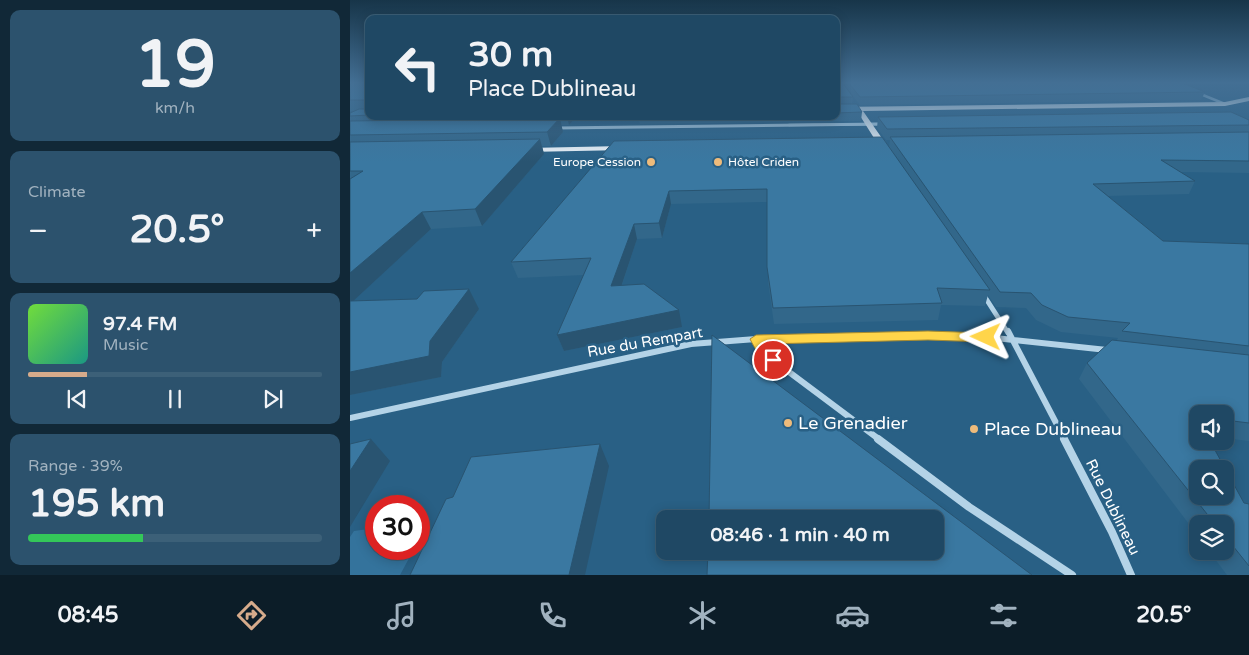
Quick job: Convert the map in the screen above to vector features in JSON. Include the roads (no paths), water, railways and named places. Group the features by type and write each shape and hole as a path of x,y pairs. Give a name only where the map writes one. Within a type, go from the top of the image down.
{"main road":[{"path":"858,109 878,145 892,144"},
{"path":"519,150 628,148"}],"street":[{"path":"550,128 885,124"},
{"path":"878,145 888,152"},
{"name":"Rue Dublineau","path":"981,290 1014,341 1112,532 1131,575"},
{"name":"Rue du Rempart","path":"350,418 668,348 756,339 928,336 986,337 1111,350"},
{"path":"756,339 762,349 773,360 969,507 1072,575"}],"place":[{"name":"Europe Cession","path":"651,162"},
{"name":"Hôtel Criden","path":"718,162"},
{"name":"Le Grenadier","path":"788,423"},
{"name":"Place Dublineau","path":"974,429"}]}
